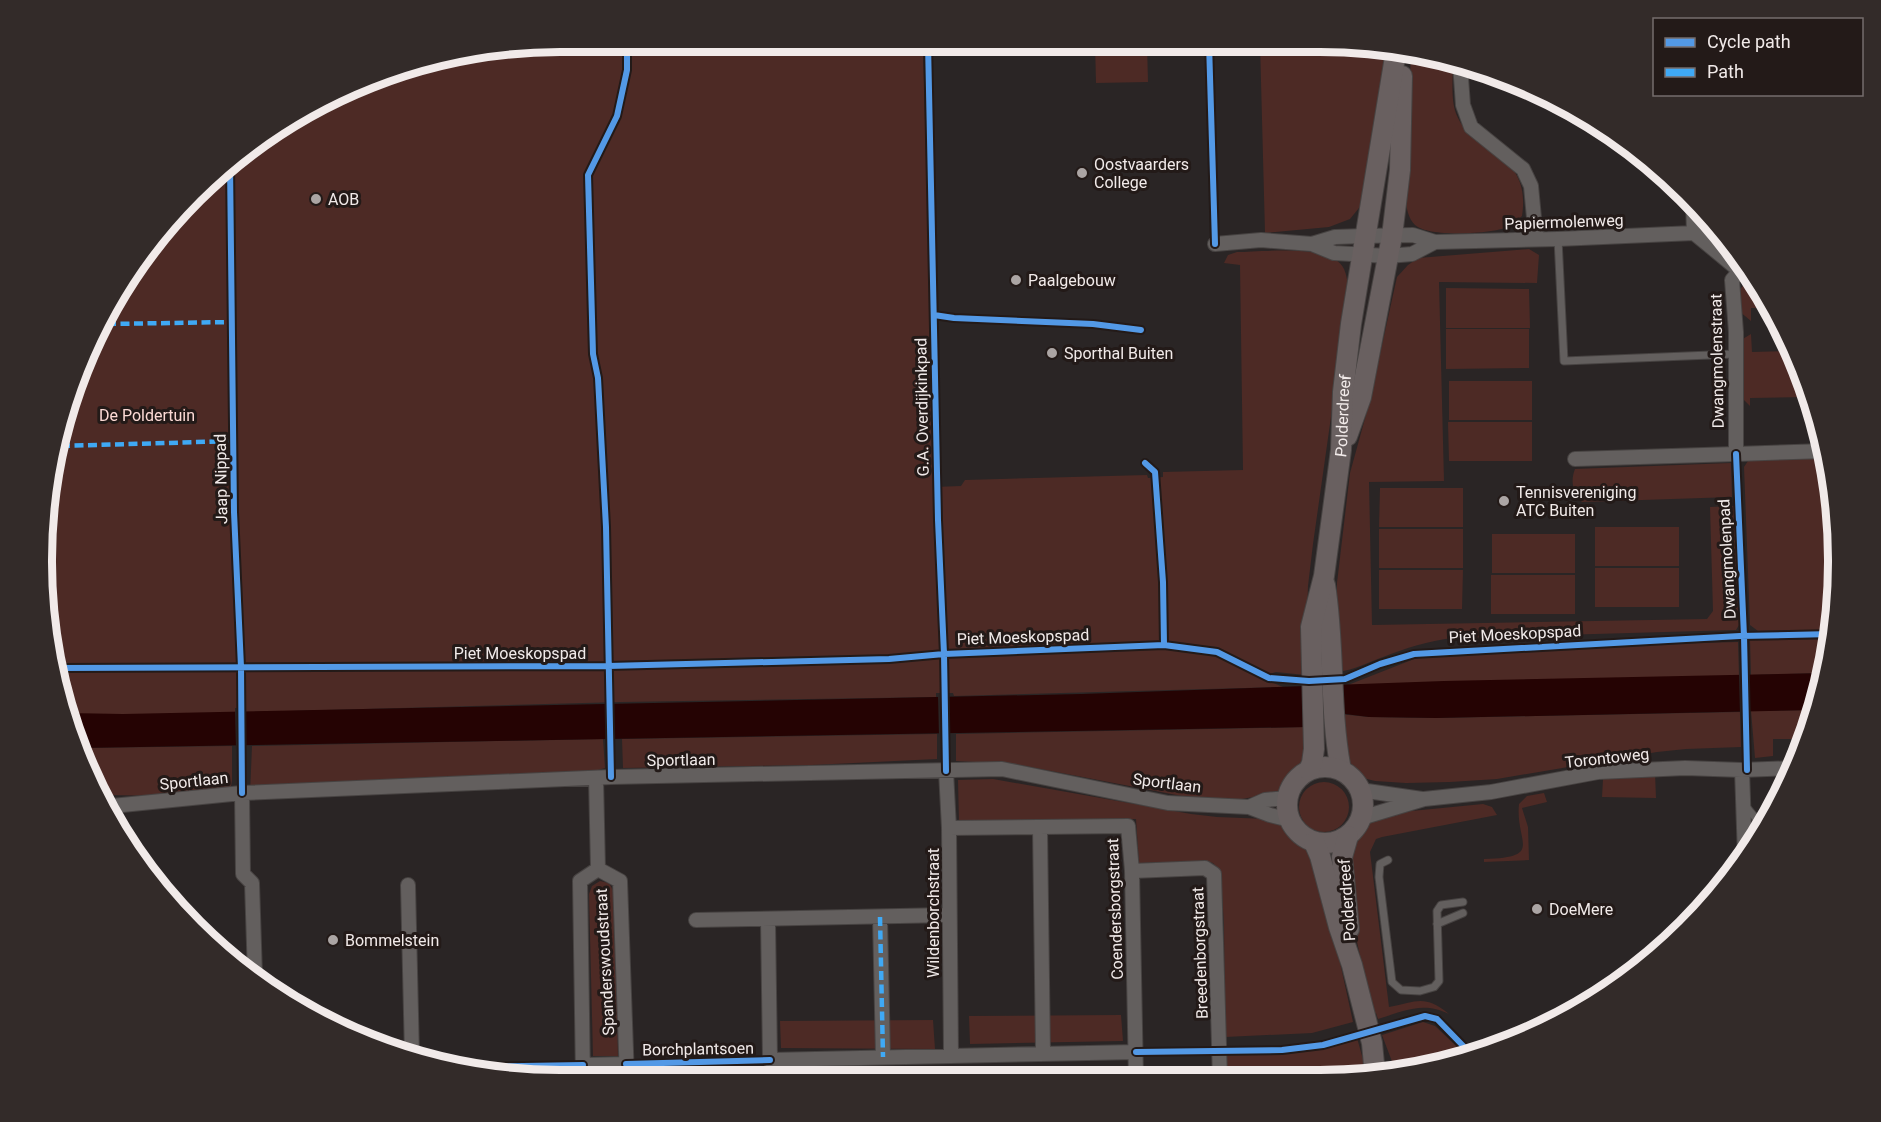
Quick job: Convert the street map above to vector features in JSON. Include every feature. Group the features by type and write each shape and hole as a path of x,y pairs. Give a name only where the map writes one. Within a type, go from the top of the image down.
{"main road":[{"name":"Polderdreef","path":"1341,450 1345,380 1363,245 1376,180 1395,58"},
{"name":"Polderdreef","path":"1341,450 1361,397 1392,236 1400,170 1402,59"},
{"path":"1309,770 1330,767 1341,770 1354,780 1359,788 1364,808 1356,828 1348,836 1332,843 1314,842 1304,837 1290,820 1287,809 1288,798 1296,782 1309,770 1312,763 1314,748 1311,627 1324,576 1341,450"},
{"path":"1324,576 1329,610 1336,746 1341,770"},
{"name":"Polderdreef","path":"1348,836 1342,857 1352,965"},
{"name":"Polderdreef","path":"1314,842 1352,965 1377,1063"}],"street":[{"path":"1461,73 1463,105 1471,127 1523,169 1531,186 1536,239"},
{"path":"1693,216 1694,233 1729,259"},
{"name":"Papiermolenweg","path":"1363,245 1392,236 1413,236 1435,242 1694,233"},
{"path":"1215,244 1246,240 1312,244 1334,252 1363,245"},
{"name":"Papiermolenweg","path":"1363,245 1388,256 1412,254 1435,242"},
{"name":"Dwangmolenstraat","path":"1736,454 1734,354 1736,332 1732,280 1740,274"},
{"path":"1575,459 1816,451"},
{"name":"Torontoweg","path":"1361,818 1424,799 1491,792 1598,772 1685,768 1784,768"},
{"name":"Sportlaan","path":"116,806 242,793 596,778 1002,769 1168,803 1249,807 1290,820"},
{"path":"1742,770 1744,842"},
{"name":"Wildenborchstraat","path":"946,771 949,828 951,1056"},
{"name":"Spanderswoudstraat","path":"596,778 598,869"},
{"name":"Torontoweg","path":"1359,788 1367,792 1424,799"},
{"path":"242,793 243,874 252,883 255,967"},
{"name":"Sportlaan","path":"1249,807 1265,800 1288,798"},
{"name":"Coendersborgstraat","path":"949,828 1128,826 1132,871 1136,1070"},
{"path":"1040,827 1043,1054"},
{"name":"Breedenborgstraat","path":"1132,871 1205,868 1214,874 1220,1070"},
{"name":"Spanderswoudstraat","path":"598,869 620,881 626,1070"},
{"name":"Spanderswoudstraat","path":"583,1070 580,881 598,869"},
{"path":"408,885 412,1047"},
{"path":"696,920 949,915"},
{"path":"880,917 883,1057"},
{"path":"768,920 776,1061 779,1070"},
{"path":"776,1061 1136,1052"},
{"name":"Spanderswoudstraat","path":"594,1070 626,1064"}],"lane":[{"path":"1558,239 1564,361 1734,354"},
{"path":"1743,802 1757,820"},
{"path":"1389,860 1380,864 1379,877 1392,982 1401,990 1420,991 1434,987 1438,981 1437,911 1441,905 1463,902"},
{"path":"1437,924 1463,913"}],"green space":[{"name":"De Poldertuin","path":"561,52 923,52 934,487 961,486 965,480 1147,475 1148,478 1163,477 1163,472 1243,470 1240,265 1224,263 1228,255 1237,252 1311,252 1326,255 1337,261 1344,269 1348,283 1348,297 1308,586 1305,675 1276,672 1259,677 1283,687 954,696 953,693 936,693 936,697 621,702 77,717 62,660 52,561 62,462 79,398 105,336 138,278 158,251 201,201 278,138 336,105 398,79 462,62 495,57"},
{"path":"1095,52 1147,52 1148,82 1096,83"},
{"path":"1260,52 1320,52 1386,57 1363,203 1350,219 1329,227 1265,233"},
{"path":"1411,61 1453,70 1455,112 1468,131 1500,156 1515,172 1522,191 1522,216 1511,226 1503,229 1477,233 1434,232 1415,225 1408,213 1405,199"},
{"path":"1529,249 1539,255 1537,283 1439,282 1444,481 1369,482 1372,625 1707,619 1713,611 1710,507 1734,506 1739,625 1736,630 1453,638 1417,645 1355,668 1337,672 1337,583 1350,473 1369,404 1397,277 1418,258"},
{"path":"1746,283 1761,308 1751,308 1751,321 1739,311 1740,289"},
{"path":"1446,288 1529,289 1530,328 1446,328"},
{"path":"1446,329 1529,329 1529,368 1446,369"},
{"path":"1751,334 1752,352 1783,351 1802,397 1750,398 1750,406 1742,398 1741,340"},
{"path":"1449,381 1532,381 1532,420 1449,420"},
{"path":"1448,422 1532,422 1532,461 1449,461"},
{"path":"1818,456 1827,528 1827,594 1824,630 1758,631 1750,625 1744,467 1750,458"},
{"path":"1731,463 1732,497 1582,502 1576,494 1573,483 1575,469"},
{"path":"1380,488 1463,488 1463,527 1379,527"},
{"path":"1595,527 1679,527 1679,566 1595,566"},
{"path":"1379,529 1463,529 1463,568 1379,568"},
{"path":"1492,534 1575,534 1575,573 1492,573"},
{"path":"1595,568 1679,568 1679,607 1595,607"},
{"path":"1379,570 1463,570 1462,609 1379,609"},
{"path":"1491,575 1575,575 1575,614 1491,614"},
{"path":"1822,639 1816,673 1751,675 1750,640"},
{"path":"1738,642 1739,676 1348,685 1432,652 1452,649"},
{"path":"1806,710 1796,739 1773,739 1773,756 1755,758 1751,711"},
{"path":"1740,712 1741,747 1657,752 1497,779 1406,783 1363,778 1348,767 1339,714 1436,718"},
{"path":"1307,727 1304,763 1297,773 1276,793 1236,800 1187,797 1015,764 956,761 956,734"},
{"path":"937,734 937,759 812,765 623,768 622,739"},
{"path":"603,739 605,768 591,772 250,794 252,746"},
{"path":"232,746 232,781 229,797 110,795 88,748"},
{"path":"1655,773 1656,798 1602,797 1603,779"},
{"path":"993,779 1191,814 1267,819 1285,823 1299,840 1307,845 1320,871 1353,1022 1312,1033 1225,1037 1224,924 1221,880 1219,870 1213,863 1207,861 1139,863 1136,819 959,823 958,780"},
{"path":"1319,782 1329,782 1342,789 1349,802 1349,812 1342,825 1329,832 1319,832 1310,828 1303,821 1299,812 1299,802 1303,793 1310,786"},
{"path":"1544,793 1547,802 1522,808 1528,827 1529,860 1484,862 1484,859 1503,858 1521,851 1523,845 1519,804 1527,796"},
{"path":"1483,804 1492,807 1497,815 1376,839 1370,852 1389,1007 1420,1001 1433,1004 1449,1014 1431,1008 1422,1008 1405,1010 1378,1019 1376,1013 1372,1013 1355,932 1348,863 1354,840 1372,819 1391,813"},
{"path":"600,881 609,883 614,892 618,1056 593,1056 589,894 592,886"},
{"path":"1121,1015 1123,1041 970,1044 969,1016"},
{"path":"933,1020 935,1049 781,1048 780,1021"},
{"path":"1423,1022 1435,1026 1460,1050 1393,1064 1382,1035"},
{"path":"1357,1038 1365,1067 1320,1070 1225,1070 1225,1053 1318,1049"}],"shaded area":[{"path":"1816,673 1806,710 1436,718 1369,717 1345,714 1323,715 1307,727 88,748 76,713 1082,694 1444,681"}],"pier":[{"path":"1749,672 1750,714 1740,715 1739,673"},
{"path":"938,694 947,694 948,737 939,737"},
{"path":"605,700 614,700 614,742 606,742"},
{"path":"235,708 244,708 245,749 236,749"}],"marked path":[{"path":"112,324 232,322"},
{"path":"66,446 235,441"},
{"path":"880,917 883,1057"}],"cycle path":[{"path":"611,777 606,527 598,378 593,354 588,175 617,116 627,70 627,52"},
{"name":"G.A. Overdijkinkpad","path":"928,52 946,771"},
{"path":"1209,52 1215,244"},
{"name":"Jaap Nippad","path":"230,176 234,512 241,667 242,793"},
{"path":"934,315 954,318 1093,324 1141,330"},
{"name":"Dwangmolenpad","path":"1736,454 1747,770"},
{"path":"1145,463 1155,472 1163,582 1164,645"},
{"name":"Piet Moeskopspad","path":"64,668 608,666 889,659 944,654 1164,645 1217,652 1269,678 1309,681 1345,679 1380,664 1414,654 1740,636 1823,634"},
{"path":"1136,1052 1282,1050 1323,1045 1425,1016 1437,1019 1465,1048"},
{"name":"Borchplantsoen","path":"626,1064 770,1060"},
{"path":"509,1066 583,1065"}],"place":[{"name":"Oostvaarders College","path":"1082,173"},
{"name":"AOB","path":"316,199"},
{"name":"Paalgebouw","path":"1016,280"},
{"name":"Sporthal Buiten","path":"1052,353"},
{"name":"Tennisvereniging ATC Buiten","path":"1504,501"},
{"name":"DoeMere","path":"1537,909"},
{"name":"Bommelstein","path":"333,940"}]}
